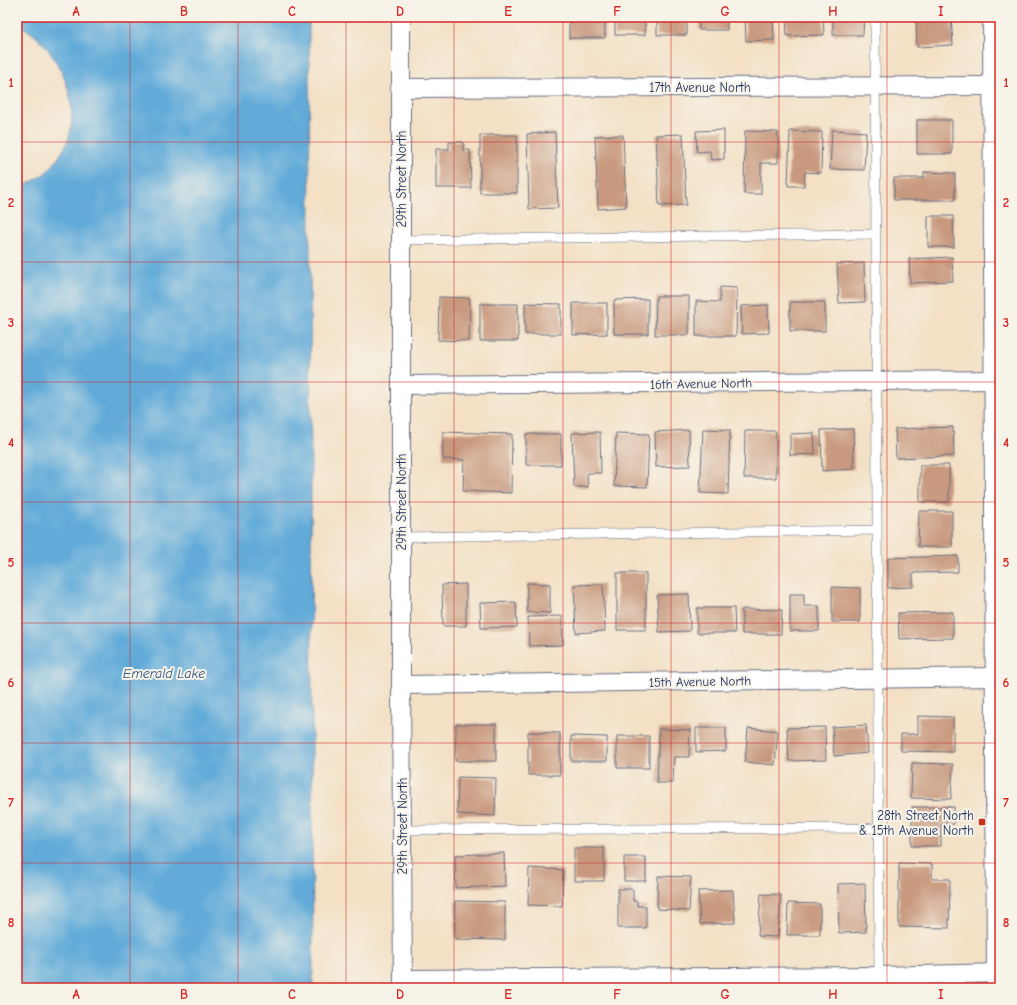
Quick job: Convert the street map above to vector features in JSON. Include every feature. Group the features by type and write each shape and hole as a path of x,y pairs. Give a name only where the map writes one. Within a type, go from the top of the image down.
{"street":[{"name":"29th Street North","path":"401,17 401,685 403,984"},
{"path":"403,984 879,982 999,978 997,86 994,17"},
{"name":"17th Avenue North","path":"400,88 997,86"},
{"name":"16th Avenue North","path":"402,385 998,380"},
{"name":"15th Avenue North","path":"401,685 998,677"}],"lane":[{"path":"875,17 879,982"},
{"path":"401,240 876,234"},
{"path":"401,537 877,530"},
{"path":"402,830 878,828"}],"water":[{"name":"Emerald Lake","path":"17,17 309,17 313,988 17,988 17,189 48,171 56,161 69,138 72,118 71,102 61,70 42,43 30,32 17,24"}],"building":[{"path":"569,17 605,17 605,38 569,38"},
{"path":"615,17 645,17 645,35 615,35"},
{"path":"657,17 687,17 687,35 657,35"},
{"path":"699,17 727,17 727,30 699,30"},
{"path":"745,17 773,17 774,40 746,41"},
{"path":"786,17 823,17 824,35 787,36"},
{"path":"833,17 864,17 863,35 833,35"},
{"path":"916,17 951,17 953,45 917,47"},
{"path":"917,120 952,120 952,154 917,154"},
{"path":"724,130 724,159 711,160 710,151 697,152 696,131"},
{"path":"832,130 866,132 864,170 830,169"},
{"path":"745,131 778,132 778,163 761,163 761,194 744,194"},
{"path":"790,131 822,132 821,173 805,172 804,186 788,186"},
{"path":"555,132 558,208 529,209 527,134"},
{"path":"683,134 686,205 659,206 656,135"},
{"path":"480,135 517,135 517,193 480,193"},
{"path":"623,135 626,207 598,209 595,136"},
{"path":"449,142 463,142 463,150 470,150 471,188 436,188 436,149 449,149"},
{"path":"924,172 955,173 955,200 894,200 894,178 924,178"},
{"path":"928,216 953,216 954,247 928,247"},
{"path":"952,257 953,281 910,283 909,259"},
{"path":"864,263 865,302 839,303 837,264"},
{"path":"720,287 737,288 736,336 696,336 696,301 720,302"},
{"path":"656,296 689,296 689,335 655,335"},
{"path":"439,297 470,298 469,341 438,340"},
{"path":"648,299 648,334 614,334 614,300"},
{"path":"790,302 825,302 825,331 790,331"},
{"path":"525,303 561,304 561,334 525,334"},
{"path":"573,303 607,303 607,334 573,335"},
{"path":"480,304 518,304 518,341 480,341"},
{"path":"768,305 769,333 742,334 741,306"},
{"path":"953,427 954,456 896,458 895,429"},
{"path":"703,429 730,430 728,494 700,493"},
{"path":"853,429 854,469 822,471 821,430"},
{"path":"689,430 690,466 656,467 655,432"},
{"path":"745,431 776,431 776,478 744,478"},
{"path":"443,432 512,434 511,493 463,491 464,460 443,459"},
{"path":"600,432 601,473 587,473 588,487 574,487 572,433"},
{"path":"616,433 649,434 647,487 614,486"},
{"path":"814,433 815,454 790,455 790,434"},
{"path":"526,434 561,434 561,465 526,465"},
{"path":"920,465 949,465 949,502 920,502"},
{"path":"919,511 952,511 952,547 918,547"},
{"path":"958,556 958,572 913,573 913,587 888,588 888,558"},
{"path":"617,573 646,573 646,630 617,630"},
{"path":"527,583 550,584 550,613 527,612"},
{"path":"466,584 466,626 443,626 442,585"},
{"path":"603,584 605,631 576,633 574,585"},
{"path":"832,587 860,588 860,622 832,622"},
{"path":"689,594 690,631 659,632 657,595"},
{"path":"790,594 804,594 804,606 819,606 819,631 790,631"},
{"path":"516,602 517,627 481,628 480,603"},
{"path":"697,608 734,608 735,633 697,633"},
{"path":"742,609 782,610 781,634 742,634"},
{"path":"953,612 953,638 899,639 898,613"},
{"path":"562,616 563,645 529,646 528,617"},
{"path":"918,716 953,717 953,752 901,751 901,734 918,734"},
{"path":"456,724 496,724 496,761 455,761"},
{"path":"866,725 868,753 834,756 832,727"},
{"path":"825,727 826,760 789,761 787,728"},
{"path":"696,728 726,728 726,751 696,752"},
{"path":"748,728 778,731 775,765 745,762"},
{"path":"659,729 690,730 689,757 674,757 673,783 657,783"},
{"path":"528,732 560,733 560,775 528,775"},
{"path":"571,736 607,737 607,761 571,761"},
{"path":"617,736 649,736 649,768 617,768"},
{"path":"912,763 953,764 951,799 911,798"},
{"path":"458,777 496,778 495,816 457,814"},
{"path":"912,807 954,807 954,824 941,824 941,846 912,846"},
{"path":"574,848 604,848 604,881 574,881"},
{"path":"504,853 505,886 456,888 455,855"},
{"path":"624,857 646,857 646,881 624,881"},
{"path":"899,863 932,864 932,879 950,879 949,928 899,927"},
{"path":"529,868 563,870 562,906 528,905"},
{"path":"658,876 691,877 689,911 657,909"},
{"path":"865,883 866,932 839,933 838,884"},
{"path":"618,889 633,889 633,901 637,901 637,906 646,906 646,928 618,928"},
{"path":"733,890 735,923 700,924 698,891"},
{"path":"761,894 781,895 778,937 758,936"},
{"path":"455,901 505,902 505,940 455,939"},
{"path":"788,903 820,904 820,935 787,935"}],"place":[{"name":"28th Street North & 15th Avenue North","path":"982,822"}]}
